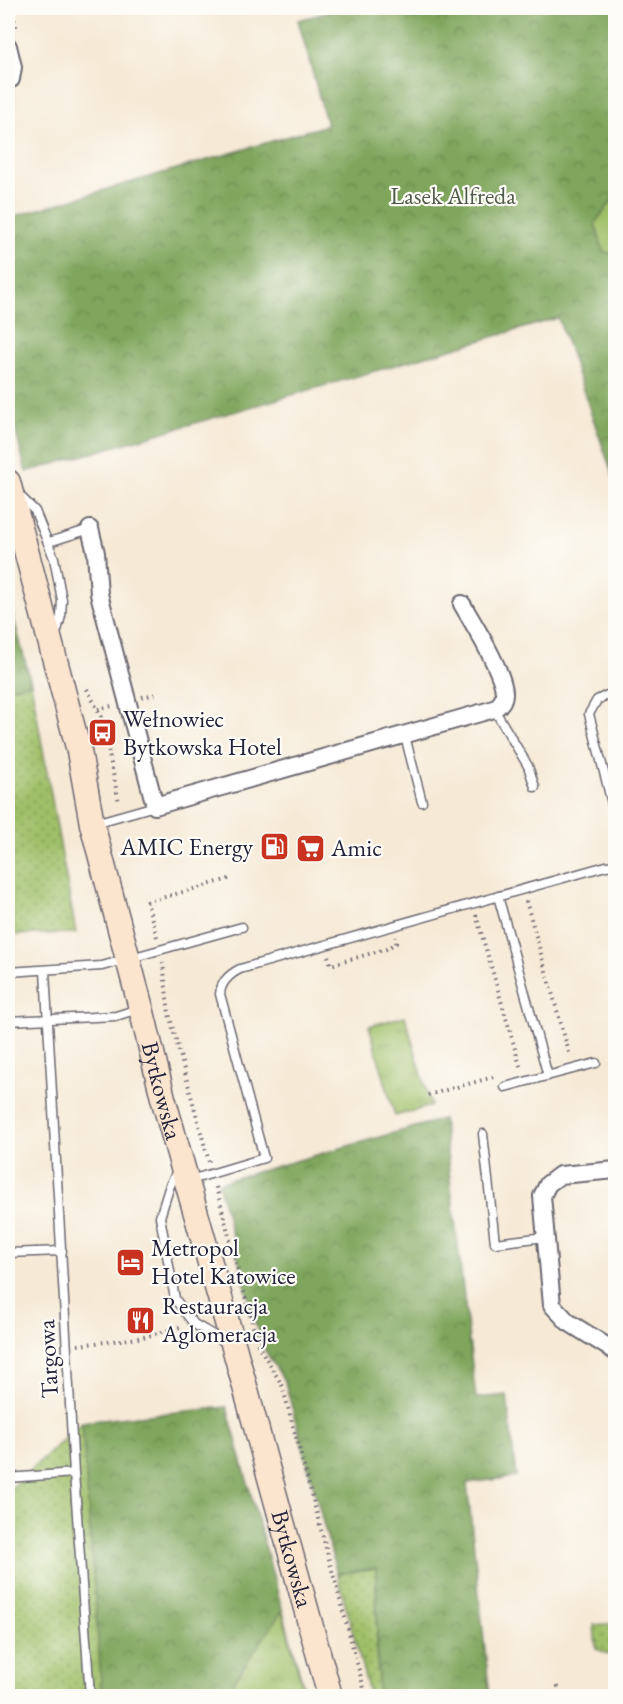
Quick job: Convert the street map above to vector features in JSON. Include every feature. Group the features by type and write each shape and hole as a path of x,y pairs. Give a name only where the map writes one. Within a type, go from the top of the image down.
{"street":[{"path":"8,46 14,73 8,80"},
{"name":"Bytkowska","path":"8,483 79,751 92,824 141,1008 162,1098 234,1347 330,1696"},
{"path":"90,529 96,553 99,594 155,806 494,709 501,704 504,687 494,662 462,604"},
{"path":"615,1170 560,1175 548,1184 542,1196 552,1305 568,1322 615,1349"}],"lane":[{"path":"8,483 35,511 49,542 56,567 62,600 61,616 52,649"},
{"path":"49,542 90,529"},
{"path":"615,691 597,700 589,714 615,819"},
{"path":"494,709 528,766 535,787"},
{"path":"405,736 422,802"},
{"path":"92,824 155,806"},
{"path":"234,1347 194,1324 176,1299 160,1217 170,1185 184,1173 212,1173 264,1158 220,994 220,988 226,979 240,969 615,865"},
{"path":"498,896 548,1076"},
{"path":"8,972 102,966 242,927"},
{"name":"Targowa","path":"45,970 74,1473 90,1696"},
{"path":"8,1021 116,1016 141,1008"},
{"path":"505,1087 596,1063"},
{"path":"483,1134 495,1243 545,1237"},
{"path":"8,1253 62,1251"},
{"path":"8,1478 74,1473"}],"path":[{"path":"85,685 98,709 104,730 122,815"},
{"path":"145,697 156,693"},
{"path":"98,709 110,706"},
{"path":"229,879 147,902 165,972 169,1014 258,1345 282,1385 366,1696"},
{"path":"525,898 570,1056"},
{"path":"473,903 521,1069"},
{"path":"428,1095 494,1077"},
{"path":"67,1346 140,1338 183,1326"},
{"path":"558,1686 559,1696"}],"green space":[{"name":"Lasek Alfreda","path":"344,8 615,8 615,197 595,223 604,252 615,254 615,482 558,318 26,472 8,402 8,218 327,125 298,20"},
{"path":"615,197 615,254 604,252 595,223"},
{"path":"8,597 31,683 8,688"},
{"path":"31,683 76,933 8,935 8,688"},
{"path":"405,1016 431,1106 395,1116 369,1026"},
{"path":"443,1119 476,1398 507,1395 516,1477 467,1483 490,1696 378,1696 376,1568 337,1574 285,1382 261,1344 218,1183"},
{"path":"227,1407 224,1696 8,1696 8,1491 82,1422"},
{"path":"227,1407 306,1696 102,1696 82,1422"},
{"path":"376,1568 378,1696 370,1696 337,1574"},
{"path":"282,1611 305,1696 224,1696"},
{"path":"615,1623 615,1629 611,1630 615,1654 607,1654 596,1648 594,1625"}],"place":[{"name":"Wełnowiec Bytkowska Hotel","path":"102,733"},
{"name":"AMIC Energy","path":"274,847"},
{"name":"Amic","path":"310,848"},
{"name":"Metropol Hotel Katowice","path":"130,1262"},
{"name":"Restauracja Aglomeracja","path":"141,1320"}]}
